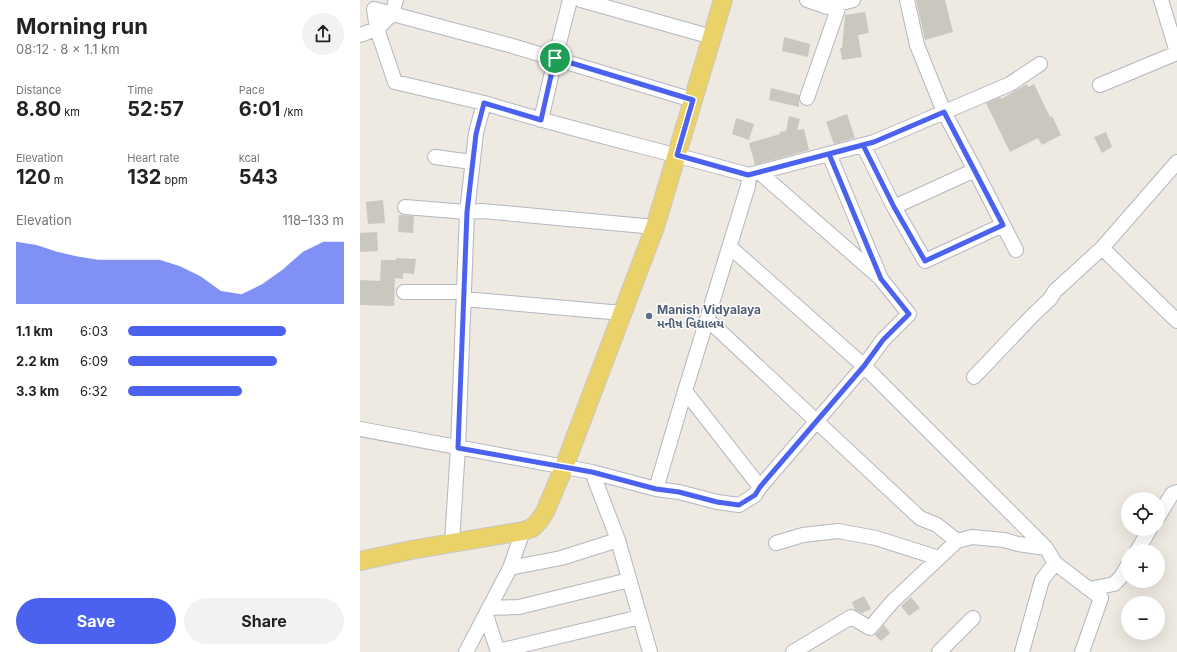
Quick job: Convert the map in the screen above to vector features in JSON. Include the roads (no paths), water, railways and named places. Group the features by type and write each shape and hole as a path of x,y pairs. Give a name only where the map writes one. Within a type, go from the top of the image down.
{"main road":[{"path":"360,561 411,550 523,532 532,528 539,522 545,512 564,467 655,227 723,0"}],"street":[{"path":"392,14 396,0"},
{"path":"541,120 570,0"},
{"path":"581,0 712,37"},
{"path":"807,0 828,7 840,2 853,0"},
{"path":"907,0 917,45 944,112 1016,250"},
{"path":"1100,85 1177,52 1163,0"},
{"path":"807,98 840,2"},
{"path":"360,429 592,472 656,489 679,492 717,502 739,505 755,495 760,487 864,366 883,340 909,314 881,279 754,174 628,144 484,103 395,82 377,29 374,9 555,58 693,100"},
{"path":"360,35 377,29"},
{"path":"656,489 748,186 754,174 874,142 1010,84 1040,64"},
{"path":"452,543 458,448 467,212 476,134 484,103"},
{"path":"863,145 894,207 925,261 1003,225"},
{"path":"829,154 881,279"},
{"path":"435,157 472,162"},
{"path":"974,377 1033,314 1050,300 1055,291 1102,248 1177,162"},
{"path":"894,207 975,170"},
{"path":"405,207 467,212 482,211 655,227"},
{"path":"730,247 864,366 1046,548 1056,563 1101,598 1082,652"},
{"path":"1102,248 1177,321"},
{"path":"404,292 464,296 622,313"},
{"path":"707,319 920,518 937,525 957,541"},
{"path":"685,392 760,487"},
{"path":"592,472 618,540 648,651"},
{"path":"1165,506 1172,494 1177,492"},
{"path":"466,652 510,568 523,532"},
{"path":"776,543 803,535 838,532 876,538 939,558"},
{"path":"793,652 851,617 870,628 893,601 957,541 972,537 1004,540 1018,544 1046,548"},
{"path":"510,568 561,558 618,540"},
{"path":"1022,652 1042,580 1056,563"},
{"path":"1089,589 1114,584 1121,577"},
{"path":"488,612 519,607 630,580"},
{"path":"488,612 498,652 640,617"},
{"path":"939,652 973,618"}],"place":[{"name":"Manish Vidyalaya મનીષ વિદ્યાલય","path":"649,316"}]}
